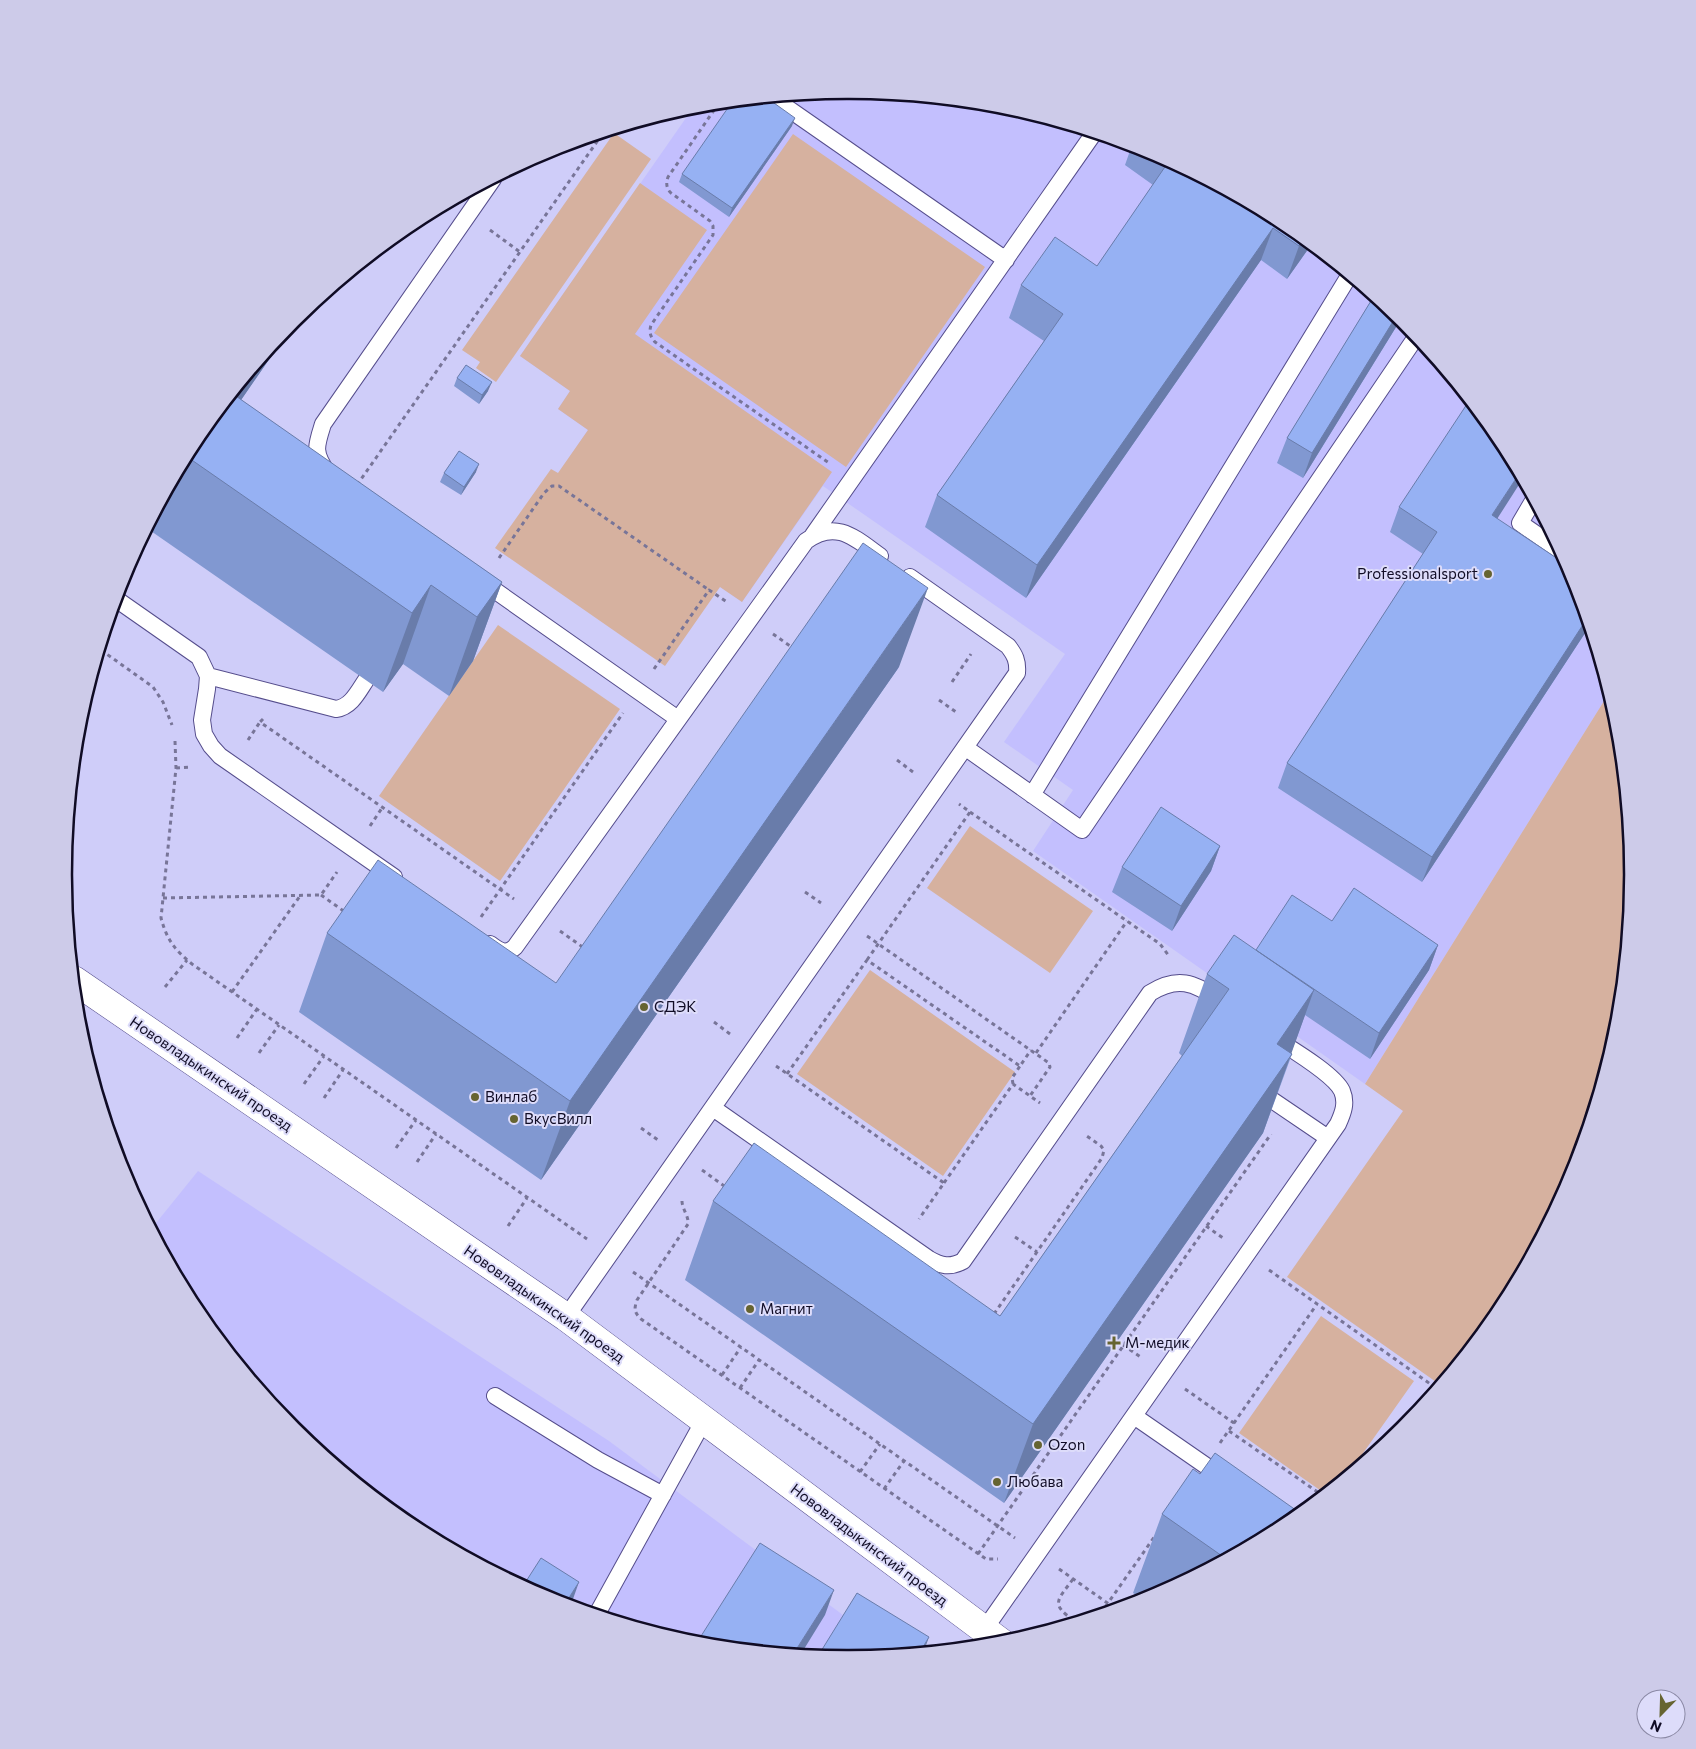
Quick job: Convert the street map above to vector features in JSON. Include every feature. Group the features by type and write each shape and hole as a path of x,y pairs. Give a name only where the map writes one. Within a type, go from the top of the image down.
{"street":[{"name":"Нововладыкинский проезд","path":"80,984 566,1318 992,1636"}],"lane":[{"path":"780,103 1006,260"},
{"path":"813,535 1091,138"},
{"path":"353,491 331,477 320,461 316,446 323,424 486,189"},
{"path":"1032,795 1346,281"},
{"path":"966,748 1082,830 1412,343"},
{"path":"1530,506 1520,524 1549,543"},
{"path":"471,931 501,952 506,952 515,947 806,540 813,535 827,530 840,531 852,536 1008,646 1015,655 1016,673 966,748 566,1318"},
{"path":"466,571 678,718"},
{"path":"122,603 199,657 208,676 208,689 202,720 204,734 220,756 408,887"},
{"path":"208,676 336,709 351,702 366,680"},
{"path":"713,1108 903,1241 939,1264 948,1266 963,1261 1150,993 1161,986 1176,982 1189,983 1205,990 1229,1006"},
{"path":"994,1636 1038,1554 1338,1124 1344,1111 1342,1090 1334,1080 1260,1028"},
{"path":"1266,1096 1328,1138"},
{"path":"494,1396 598,1460 663,1495"},
{"path":"1134,1416 1235,1486"},
{"path":"600,1609 703,1422"}],"path":[{"path":"713,111 666,181 668,190 671,193 710,221 713,226 713,235 651,325 651,337 852,480"},
{"path":"353,491 598,140"},
{"path":"468,215 520,252"},
{"path":"482,582 544,493 552,486 559,486 793,648"},
{"path":"471,931 709,590"},
{"path":"952,682 987,631"},
{"path":"105,654 154,687 163,702 172,726"},
{"path":"279,694 260,722 584,948"},
{"path":"939,700 961,715"},
{"path":"175,735 176,768 161,918 166,934 174,949 279,1025 1108,1603"},
{"path":"963,807 1128,921 1166,950 1176,982"},
{"path":"787,1074 970,812"},
{"path":"163,898 289,896"},
{"path":"232,992 300,896"},
{"path":"1036,1053 1128,921"},
{"path":"872,939 1051,1065 1030,1096"},
{"path":"164,987 187,960"},
{"path":"867,960 1020,1066"},
{"path":"237,1038 257,1009"},
{"path":"259,1053 279,1025"},
{"path":"903,1241 1013,1084 1012,1078 1031,1050"},
{"path":"304,1084 324,1056"},
{"path":"781,1069 944,1183"},
{"path":"324,1098 344,1070"},
{"path":"993,1315 1102,1158 1104,1150 1013,1084"},
{"path":"978,1554 1287,1110"},
{"path":"396,1148 416,1120"},
{"path":"417,1162 436,1134"},
{"path":"697,1177 702,1170"},
{"path":"683,1197 683,1208 688,1224 637,1300 634,1307 635,1313 641,1319 986,1559 998,1559 1004,1555 1021,1531"},
{"path":"508,1226 528,1198"},
{"path":"1220,1247 1225,1239"},
{"path":"1292,1286 1432,1385"},
{"path":"1205,1465 1317,1304"},
{"path":"722,1375 742,1348"},
{"path":"1136,1366 1148,1350"},
{"path":"740,1388 759,1360"},
{"path":"1209,1405 1234,1422"},
{"path":"1229,1430 1317,1492"},
{"path":"860,1472 880,1444"},
{"path":"884,1489 904,1461"},
{"path":"1106,1606 1156,1534"},
{"path":"1069,1618 1062,1613 1058,1605 1059,1600 1073,1578"}],"shaded area":[{"path":"848,99 899,101 999,114 1049,125 1097,140 1145,158 1191,179 1236,203 1279,230 1320,259 1359,291 1431,363 1463,402 1493,444 1520,487 1544,532 1582,625 1604,701 1365,1084 1033,851 1073,790 1004,742 1065,654 823,486 742,602 558,474 588,430 558,409 570,391 520,356 687,116 747,106 797,101"},
{"path":"793,134 985,267 846,467 654,333"},
{"path":"616,135 651,159 496,382 476,368 480,362 462,350 612,136"},
{"path":"640,183 707,230 635,334 832,472 742,602 720,587 665,666 495,548 551,469 558,473 588,430 558,409 570,391 520,356"},
{"path":"498,625 620,709 500,881 379,796"},
{"path":"1604,701 1617,773 1624,874 1617,976 1609,1026 1597,1075 1582,1124 1544,1217 1520,1262 1493,1305 1463,1347 1435,1381 1287,1277 1403,1111 1365,1084"},
{"path":"970,826 1093,911 1050,973 927,888"},
{"path":"870,970 1015,1072 943,1176 797,1074"},
{"path":"198,1171 609,1441 847,1618 848,1650 797,1648 747,1643 647,1624 551,1591 505,1570 460,1546 376,1490 337,1458 265,1386 233,1347 203,1305 176,1262 156,1224"},
{"path":"1321,1316 1414,1381 1361,1456 1320,1490 1239,1433"}],"building":[{"path":"774,103 795,118 732,208 682,174 727,109"},
{"path":"1165,167 1236,203 1300,245 1299,246 1273,228 1037,565 937,495 1063,314 1021,285 1055,237 1097,266"},
{"path":"1370,302 1392,323 1312,453 1287,438"},
{"path":"466,365 492,382 482,395 457,378"},
{"path":"237,397 502,582 477,617 431,585 412,613 193,461"},
{"path":"1466,406 1515,480 1492,515 1555,557 1582,626 1432,857 1287,763 1437,532 1399,507"},
{"path":"459,451 479,464 464,487 444,473"},
{"path":"863,543 928,588 570,1101 327,933 378,860 556,983"},
{"path":"1161,807 1220,846 1181,906 1122,867"},
{"path":"1354,888 1438,945 1379,1033 1256,950 1292,895 1332,921"},
{"path":"1234,935 1314,990 1277,1044 1292,1054 1033,1424 713,1201 754,1143 1000,1316 1229,989 1207,974"},
{"path":"1215,1453 1294,1509 1220,1555 1162,1514 1193,1469 1200,1474"},
{"path":"760,1543 834,1590 797,1648 701,1636"},
{"path":"541,1558 579,1582 569,1598 527,1580"},
{"path":"857,1593 929,1637 924,1646 848,1650 822,1649"}],"place":[{"name":"Professionalsport","path":"1488,574"},
{"name":"СДЭК","path":"644,1007"},
{"name":"Винлаб","path":"475,1097"},
{"name":"ВкусВилл","path":"514,1119"},
{"name":"Магнит","path":"750,1309"},
{"name":"М-медик","path":"1114,1343"},
{"name":"Ozon","path":"1038,1445"},
{"name":"Любава","path":"997,1482"}]}
